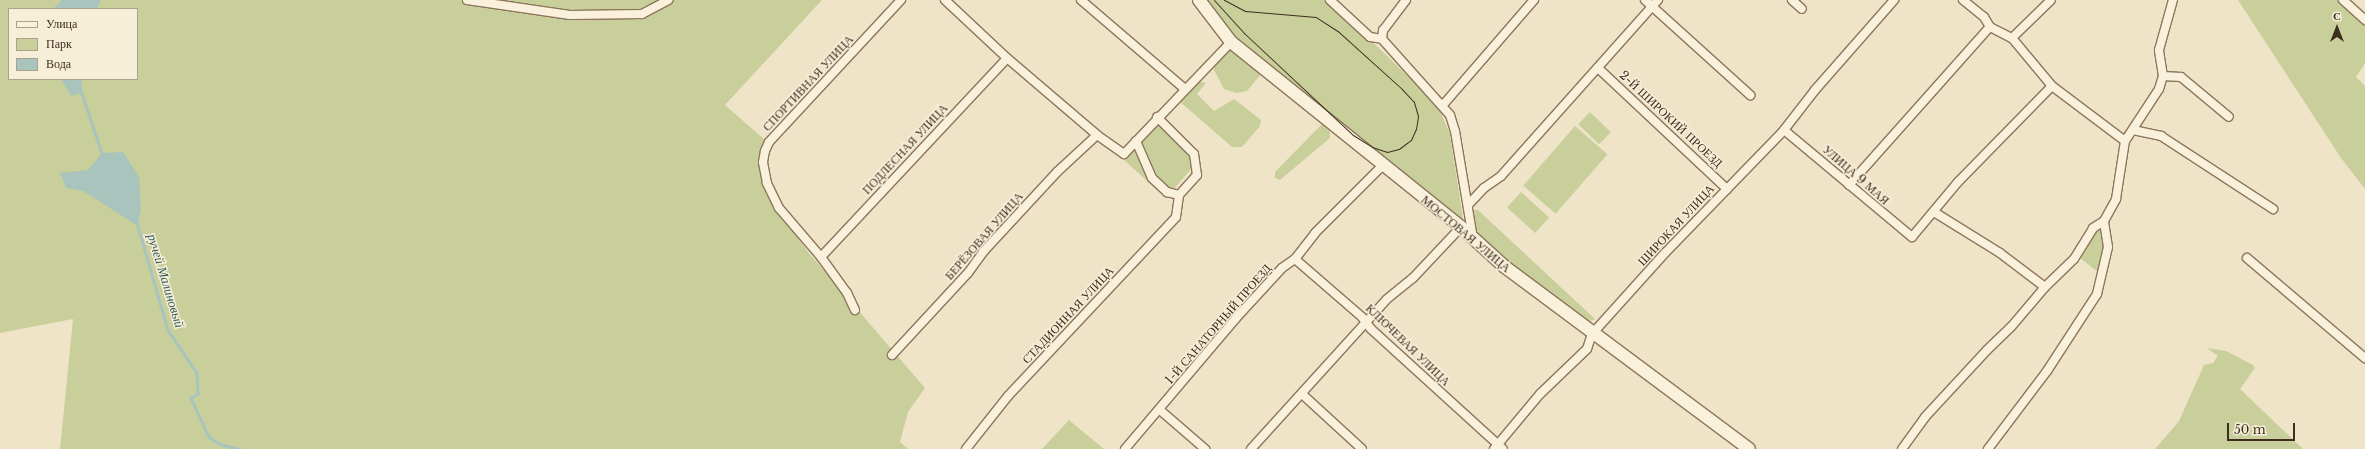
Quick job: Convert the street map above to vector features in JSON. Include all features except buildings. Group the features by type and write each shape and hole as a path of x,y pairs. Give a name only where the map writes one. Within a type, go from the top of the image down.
{"street":[{"path":"467,0 570,15 642,14 668,0"},
{"name":"СПОРТИВНАЯ УЛИЦА","path":"855,310 848,293 821,257 779,208 767,183 763,162 765,151 769,142 901,0"},
{"path":"945,0 1007,58 1097,135 1124,154 1157,117 1231,42"},
{"path":"1081,0 1185,89"},
{"name":"МОСТОВАЯ УЛИЦА","path":"1199,0 1231,42 1382,166 1461,227 1504,267 1592,334 1687,400 1749,449"},
{"path":"1330,0 1370,37 1382,39"},
{"path":"1406,0 1383,30 1382,39 1443,105 1456,131 1473,238"},
{"path":"1443,105 1534,0"},
{"path":"1645,0 1750,95"},
{"path":"1468,205 1501,176 1658,0"},
{"path":"1792,0 1802,9"},
{"name":"ШИРОКАЯ УЛИЦА","path":"1498,447 1540,394 1587,349 1592,334 1710,203 1727,189 1784,130 1815,90 1894,0"},
{"path":"1963,0 1984,17 1990,27 2012,38 2052,86 2125,141"},
{"path":"2012,38 2050,0"},
{"path":"2164,76 2159,64 2159,50 2173,0"},
{"path":"2343,0 2365,20"},
{"path":"1849,185 1990,27"},
{"name":"ПОДЛЕСНАЯ УЛИЦА","path":"821,257 1007,58"},
{"name":"2-Й ШИРОКИЙ ПРОЕЗД","path":"1598,68 1727,189"},
{"path":"2164,76 2181,76 2229,117"},
{"path":"1902,449 1925,417 1987,350 2011,327 2045,287 2074,260 2093,228 2104,221 2116,199 2125,141 2133,130 2164,76"},
{"path":"2045,287 2000,253 1934,212 1984,154 2052,86"},
{"path":"1136,141 1152,178 1166,192 1179,195 1197,175 1194,154 1157,117"},
{"name":"УЛИЦА 9 МАЯ","path":"1784,130 1912,237 1934,212"},
{"path":"2133,130 2161,136 2273,209"},
{"name":"БЕРЁЗОВАЯ УЛИЦА","path":"892,355 968,273 983,252 1057,172 1097,135"},
{"name":"1-Й САНАТОРНЫЙ ПРОЕЗД","path":"1125,449 1160,410 1236,318 1282,268 1295,259 1315,232 1382,166"},
{"name":"СТАДИОННАЯ УЛИЦА","path":"966,449 1008,396 1176,217 1179,195"},
{"path":"1988,449 2047,371 2097,294 2108,246 2104,221"},
{"path":"1251,449 1387,299 1413,278 1461,227"},
{"path":"2247,258 2365,358"},
{"name":"КЛЮЧЕВАЯ УЛИЦА","path":"1295,259 1366,322 1498,447"},
{"path":"1302,394 1362,449"},
{"path":"1160,410 1205,449"}],"green space":[{"path":"0,0 822,0 725,105 765,140 760,149 763,185 774,205 808,252 925,388 908,412 900,442 908,449 60,449 73,319 0,333"},
{"path":"1204,0 1329,0 1437,104 1450,134 1463,218 1460,221 1247,48 1212,12"},
{"path":"2238,0 2337,0 2365,25 2365,63 2356,77 2365,86 2365,189 2341,158"},
{"path":"1230,49 1262,73 1247,91 1236,93 1224,89 1214,70 1214,62 1224,50"},
{"path":"1196,81 1206,83 1197,94 1214,111 1234,99 1261,120 1260,126 1242,147 1232,147 1178,100"},
{"path":"1590,112 1611,132 1599,144 1578,124"},
{"path":"1156,124 1193,157 1193,167 1166,198 1124,160"},
{"path":"1322,124 1330,132 1330,138 1280,180 1275,178 1275,172"},
{"path":"1575,126 1607,154 1556,214 1523,186"},
{"path":"1521,192 1549,217 1535,233 1507,208"},
{"path":"1473,210 1478,210 1595,319 1588,322 1481,240 1475,225"},
{"path":"2103,227 2106,245 2099,273 2079,257 2095,231"},
{"path":"2207,348 2226,351 2253,365 2255,368 2240,389 2303,449 2155,449 2179,421 2204,365 2213,363 2218,356"},
{"path":"1069,420 1104,449 1042,449"}],"water":[{"path":"62,0 101,0 97,8 54,8"},
{"path":"62,80 82,80 82,93 71,96"},
{"path":"123,152 139,177 141,208 138,226 83,191 66,188 60,173 88,170 102,153"}],"waterway":[{"name":"ручей Малиновый","path":"82,93 102,153"},
{"name":"ручей Малиновый","path":"138,226 168,330 197,373 198,394 191,398 209,437 220,444 239,449"}],"tram line":[{"path":"1214,0 1244,33 1353,135 1372,147 1387,152 1399,149 1411,140 1416,129 1418,116 1414,102 1402,89 1339,32 1316,17 1245,11 1224,0"}]}
